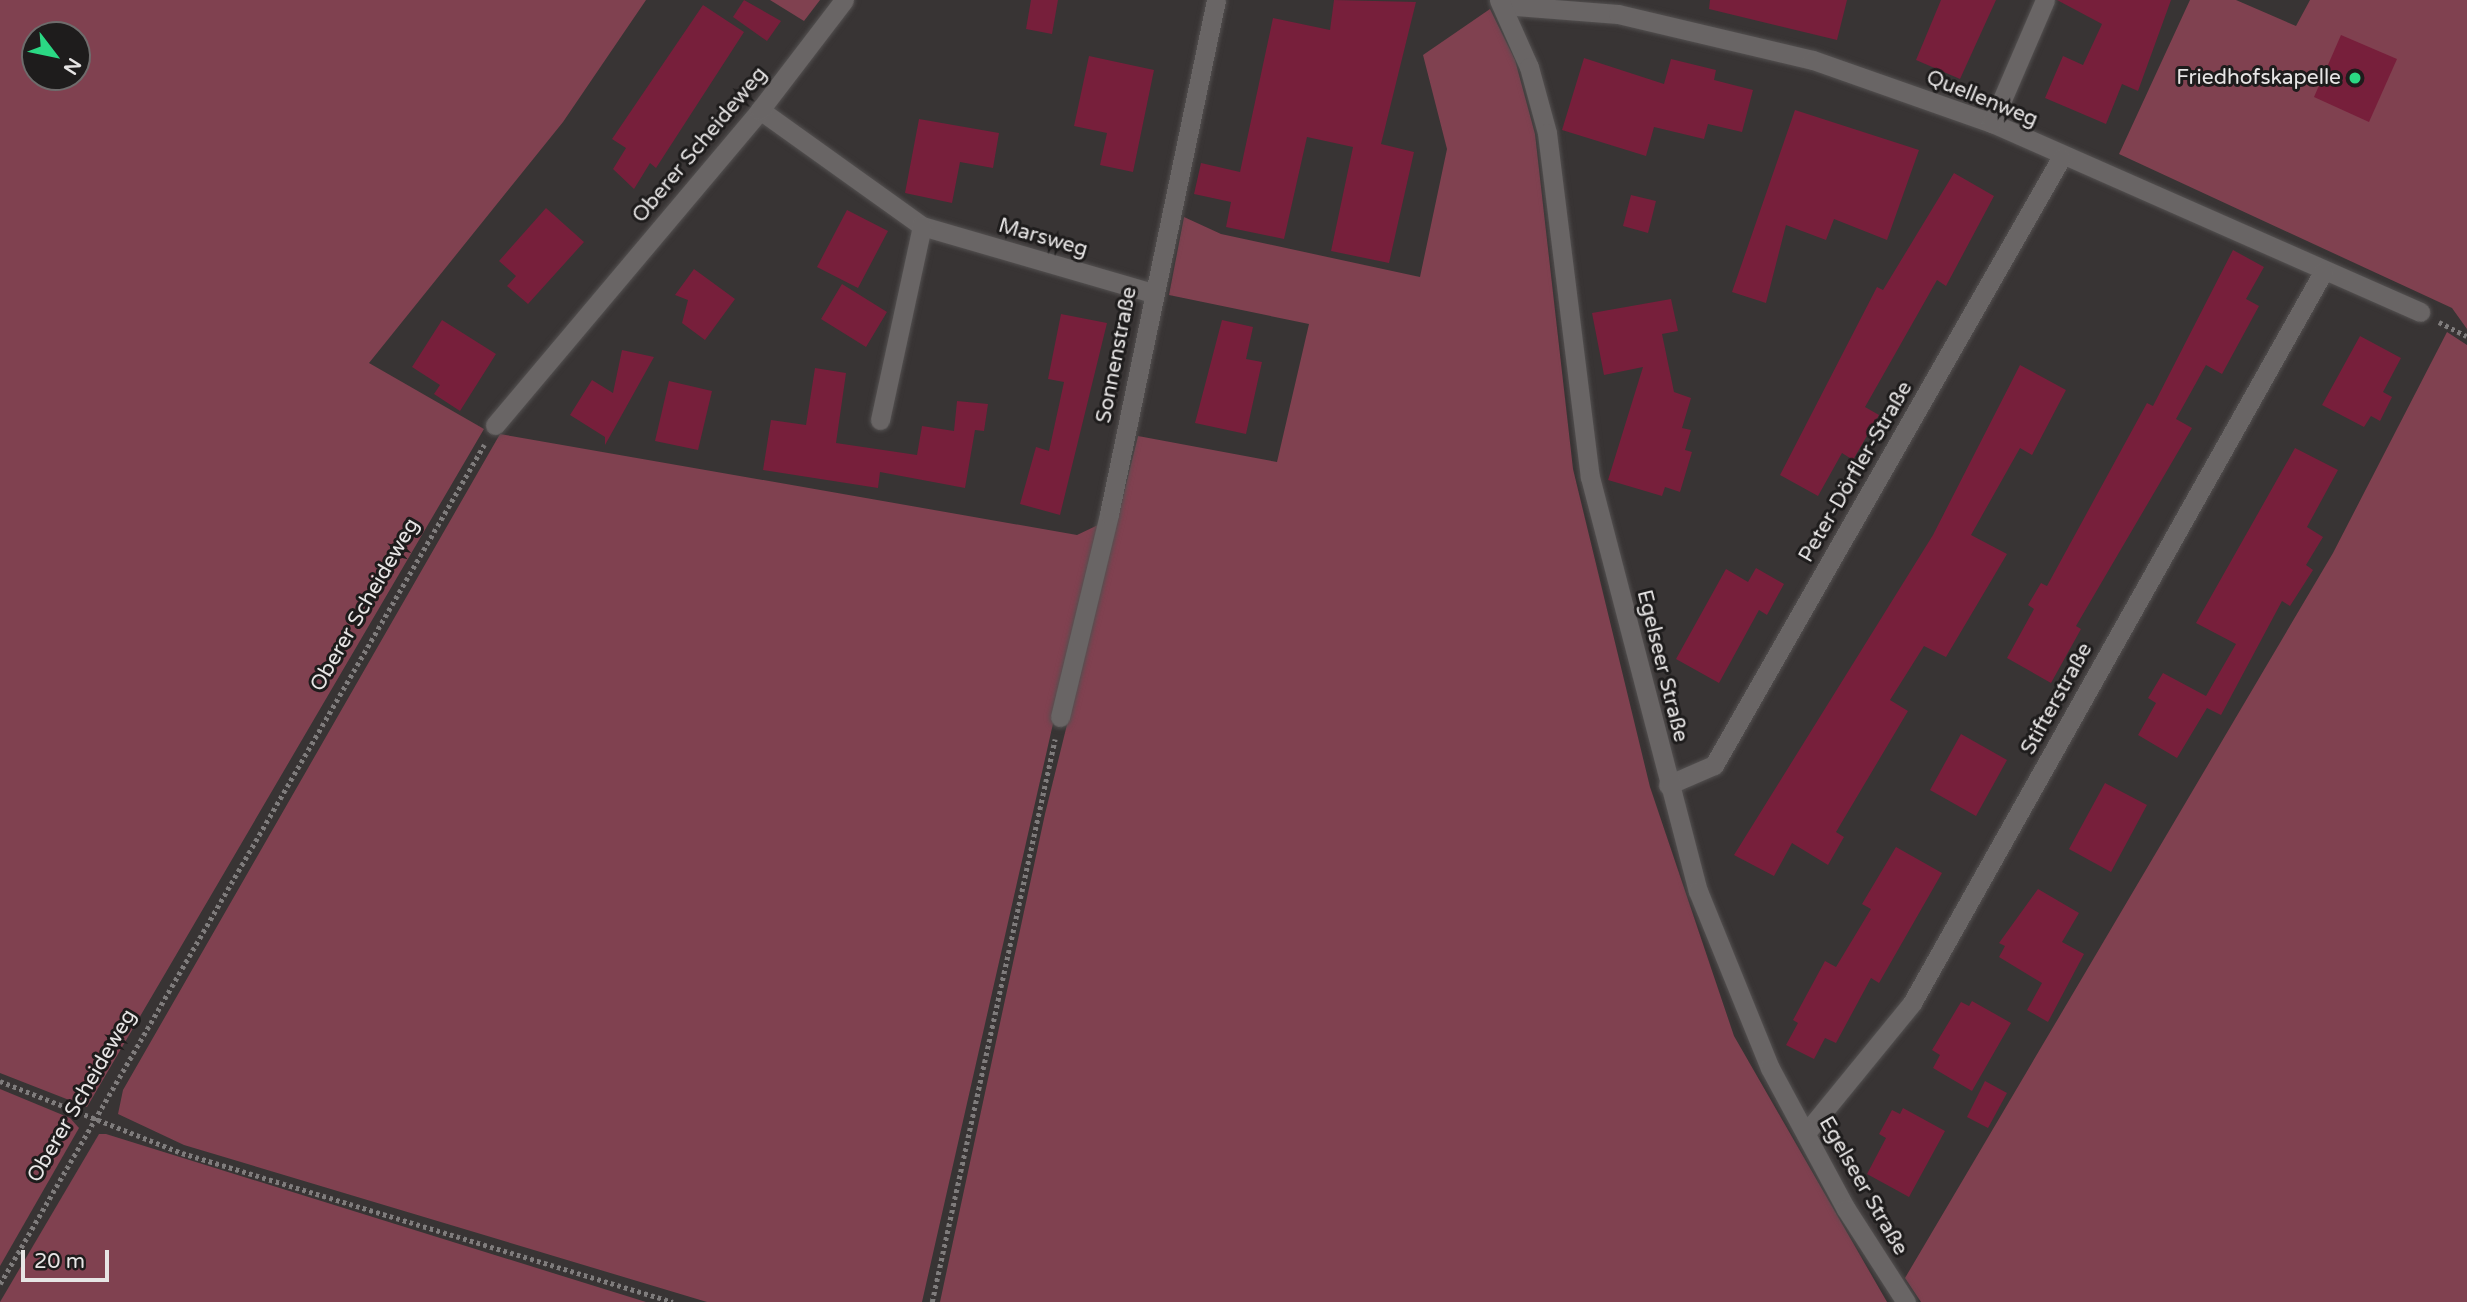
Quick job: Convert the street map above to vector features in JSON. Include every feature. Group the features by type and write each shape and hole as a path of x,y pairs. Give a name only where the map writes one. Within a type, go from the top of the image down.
{"street":[{"name":"Oberer Scheideweg","path":"495,425 760,110 844,0"},
{"name":"Sonnenstraße","path":"1060,717 1109,514 1152,293 1216,0"},
{"path":"1992,123 2045,0"},
{"name":"Quellenweg","path":"1501,3 1620,7 1814,60 1992,123 2061,158 2420,312"},
{"name":"Egelseer Straße","path":"1501,3 1547,133 1590,477 1668,785 1732,986 1806,1133 1906,1302"},
{"name":"Marsweg","path":"760,110 922,226 1152,293"},
{"name":"Peter-Dörfler-Straße","path":"1668,785 1714,765 2061,158"},
{"path":"880,419 922,226"},
{"name":"Stifterstraße","path":"1806,1133 1912,1003 2323,272"}],"path":[{"name":"Oberer Scheideweg","path":"0,1284 495,425"},
{"path":"932,1302 1060,717"},
{"path":"0,1080 94,1122 673,1302"}],"shaded area":[{"path":"0,0 646,0 563,122 369,363 484,429 87,1107 0,1073"},
{"path":"770,0 820,0 804,21"},
{"path":"2190,0 2236,0 2296,26 2310,0 2467,0 2467,329 2452,308 2119,154"},
{"path":"1490,9 1515,60 1535,134 1573,469 1650,787 1734,1036 1887,1302 940,1302 1045,814 1138,436 1277,462 1309,324 1169,295 1184,217 1221,234 1420,277 1447,149 1423,55"},
{"path":"2447,332 2467,345 2467,1302 1921,1302 1905,1278 2333,553"},
{"path":"500,434 1077,535 1098,525 922,1302 707,1302 184,1145 118,1114 123,1090"},
{"path":"0,1089 70,1118 79,1128 0,1266"},
{"path":"99,1134 106,1134 646,1302 0,1302"}],"building":[{"path":"744,0 781,21 767,41 733,17"},
{"path":"1031,0 1058,0 1052,34 1026,29"},
{"path":"1334,0 1416,2 1381,144 1414,152 1389,263 1331,251 1353,147 1307,137 1284,239 1226,227 1231,202 1194,194 1201,163 1240,172 1273,18 1330,30"},
{"path":"1710,0 1847,0 1837,40 1709,9"},
{"path":"1941,0 1996,0 1960,79 1916,60"},
{"path":"2057,0 2171,0 2138,91 2122,84 2106,124 2045,98 2063,56 2083,65 2102,24"},
{"path":"703,5 744,32 656,168 650,163 634,189 613,169 626,148 612,139"},
{"name":"Friedhofskapelle","path":"2341,35 2397,59 2369,122 2314,97"},
{"path":"1089,56 1154,70 1133,172 1100,165 1107,133 1074,126"},
{"path":"1584,58 1664,84 1671,59 1716,70 1714,80 1753,90 1742,132 1708,124 1704,139 1654,127 1646,156 1562,130"},
{"path":"1795,110 1919,150 1887,240 1834,219 1826,240 1786,225 1766,303 1732,292"},
{"path":"919,119 999,133 993,168 960,162 952,203 905,193"},
{"path":"1954,173 1994,196 1946,286 1937,280 1865,407 1879,415 1853,460 1842,453 1818,496 1780,475 1877,287 1883,290"},
{"path":"1631,195 1656,201 1648,233 1623,226"},
{"path":"546,208 584,242 528,304 507,286 516,276 499,261"},
{"path":"847,210 888,231 858,288 817,267"},
{"path":"2233,250 2264,267 2246,299 2259,306 2222,374 2206,365 2176,419 2192,428 2076,626 2081,629 2051,683 2007,658 2034,609 2028,605 2041,583 2047,586 2147,403 2153,406"},
{"path":"694,269 735,299 705,340 682,323 688,300 675,295"},
{"path":"842,284 887,312 866,347 821,319"},
{"path":"1671,299 1678,331 1662,334 1674,392 1691,398 1682,428 1691,430 1685,450 1692,452 1680,492 1665,487 1662,496 1608,480 1643,367 1604,375 1592,313"},
{"path":"1061,314 1107,323 1060,515 1020,504 1036,447 1049,451 1064,382 1048,379"},
{"path":"442,320 496,354 460,411 434,394 440,385 412,367"},
{"path":"1222,320 1253,327 1246,359 1262,362 1246,434 1195,423"},
{"path":"2360,336 2401,358 2383,392 2392,397 2380,421 2371,416 2364,427 2322,405"},
{"path":"622,350 654,357 605,445 605,437 570,415 592,380 613,393"},
{"path":"2020,365 2066,390 2032,455 2020,448 1971,535 2007,554 1946,657 1924,646 1890,700 1908,711 1836,832 1844,837 1828,865 1792,843 1774,876 1734,855 1933,535"},
{"path":"815,368 846,373 836,443 917,455 922,426 954,431 957,401 988,404 984,431 975,430 965,488 880,472 878,488 763,470 771,420 806,425"},
{"path":"669,381 712,391 698,450 655,441"},
{"path":"2295,448 2338,470 2307,527 2323,537 2306,565 2313,570 2290,606 2282,601 2221,715 2207,708 2177,758 2138,735 2156,703 2148,698 2163,673 2206,696 2236,644 2196,623"},
{"path":"1756,568 1784,584 1767,615 1759,610 1719,683 1676,659 1726,569 1748,582"},
{"path":"1961,734 2007,760 1976,816 1930,790"},
{"path":"2105,783 2147,805 2111,872 2069,849"},
{"path":"1896,847 1942,873 1879,983 1871,978 1836,1043 1825,1038 1814,1059 1786,1045 1798,1023 1793,1020 1825,961 1836,967 1871,909 1862,904"},
{"path":"2038,889 2079,913 2062,942 2084,954 2048,1022 2027,1010 2042,983 1999,957 2005,946 1999,943"},
{"path":"1972,1001 2011,1023 1972,1091 1933,1068 1940,1055 1932,1050 1961,1002 1969,1006"},
{"path":"1985,1081 2007,1093 1988,1128 1967,1117"},
{"path":"1903,1108 1945,1131 1909,1197 1867,1174 1886,1138 1879,1134 1892,1110 1900,1114"}],"place":[{"name":"Friedhofskapelle","path":"2355,78"}]}
